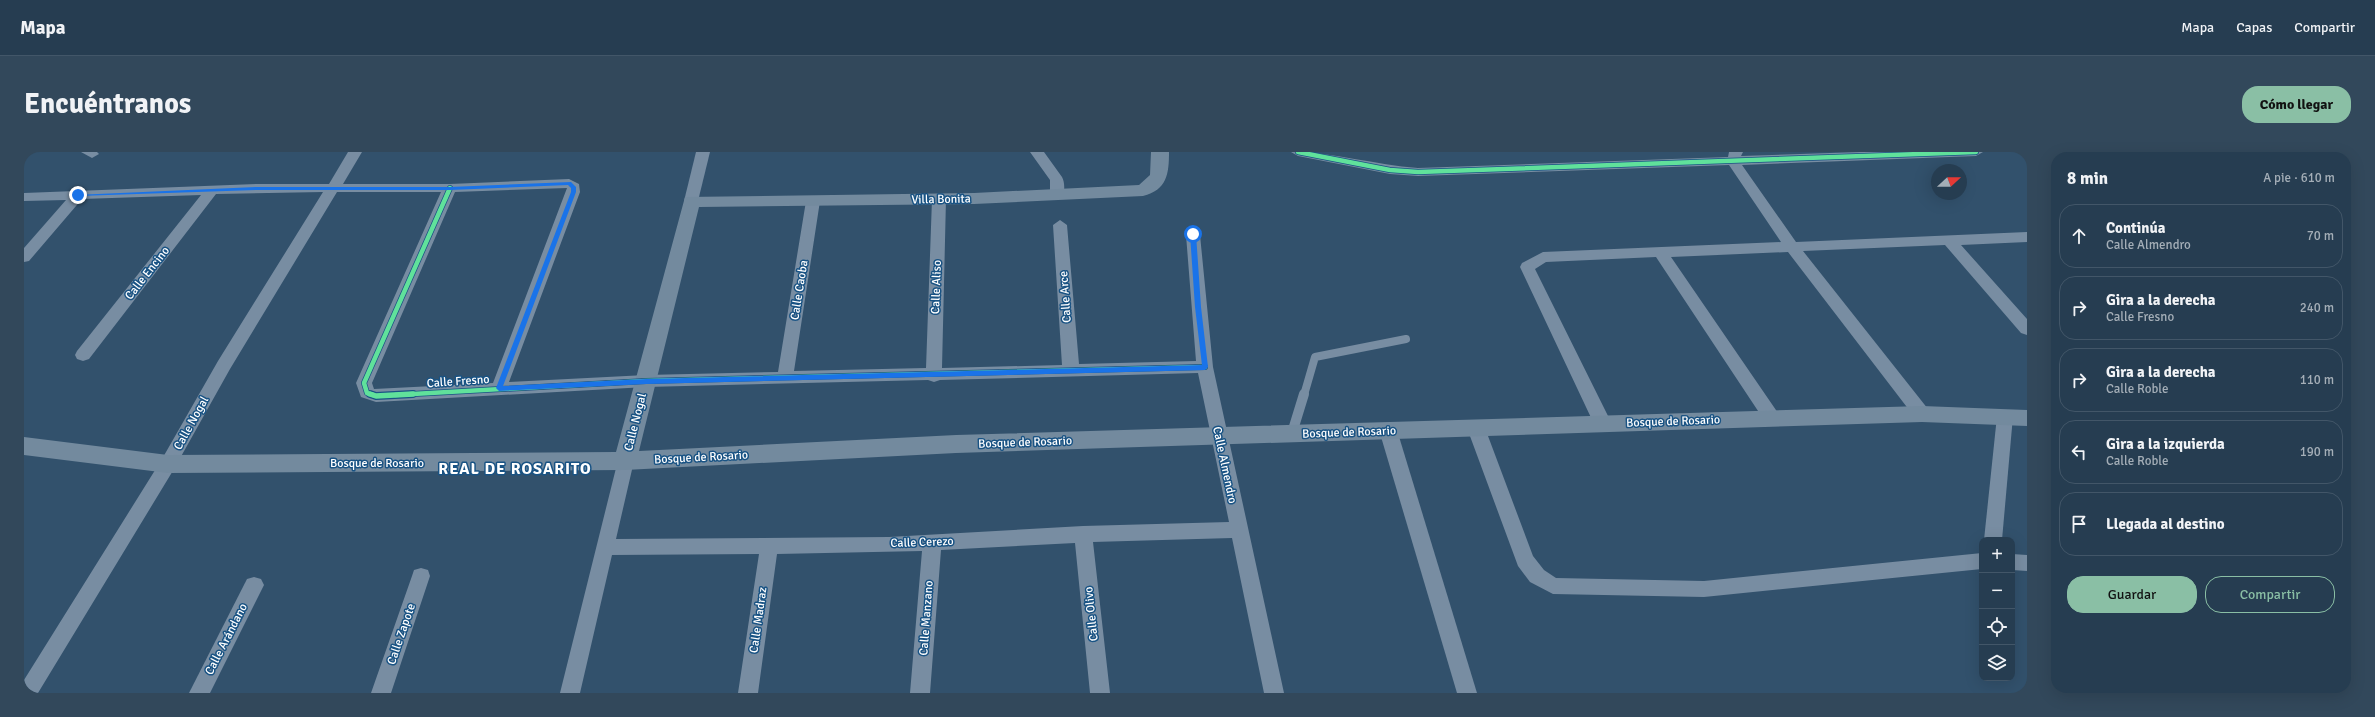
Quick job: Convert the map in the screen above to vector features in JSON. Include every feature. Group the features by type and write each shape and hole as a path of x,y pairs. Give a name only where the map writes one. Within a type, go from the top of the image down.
{"main road":[{"name":"Villa Bonita","path":"691,201 939,199 1057,196 1143,190 1155,185 1160,178 1164,154"},
{"name":"Calle Nogal","path":"625,461 691,201"},
{"name":"Bosque de Rosario","path":"24,446 168,464 625,461 956,444 1772,418 1922,414 2027,418"}],"street":[{"name":"Calle Nogal","path":"26,693 168,464 224,365 332,187 355,152"},
{"name":"Calle Nogal","path":"691,201 703,152"},
{"path":"1037,152 1049,166 1057,180 1057,196"},
{"path":"1298,152 1390,170 1418,172 1734,156 1976,152"},
{"path":"1734,156 1792,247 1922,414"},
{"path":"24,197 332,187 450,188 569,183 574,187 499,388"},
{"name":"Calle Fresno","path":"450,188 364,383 367,393 376,396 646,381 934,376 1071,370 1205,367"},
{"name":"Calle Encino","path":"83,356 211,191"},
{"path":"24,257 78,195"},
{"name":"Calle Aliso","path":"934,376 939,199"},
{"name":"Calle Caoba","path":"785,379 813,201"},
{"name":"Calle Arce","path":"1060,225 1071,370"},
{"name":"Calle Almendro","path":"1193,234 1198,307 1205,367 1218,436 1274,693"},
{"path":"1603,424 1527,266 1543,258 2027,237"},
{"path":"1950,241 2027,329"},
{"path":"1661,253 1772,418"},
{"path":"1993,537 2005,416"},
{"path":"1476,428 1525,560 1537,576 1553,586 1704,589 1979,561"},
{"path":"1388,430 1468,693"},
{"name":"Calle Nogal","path":"570,693 625,461"},
{"name":"Calle Cerezo","path":"605,547 769,547 932,542 1083,534 1239,530"},
{"name":"Calle Olivo","path":"1083,534 1100,693"},
{"name":"Calle Manzano","path":"920,693 932,542"},
{"name":"Calle Madraz","path":"748,693 769,547"},
{"path":"2015,562 2027,563"},
{"name":"Calle Zapote","path":"381,693 421,576"},
{"name":"Calle Arándano","path":"199,693 254,585"}],"lane":[{"path":"1292,433 1315,357 1406,338"}],"cycle path":[{"path":"1298,152 1390,170 1418,172 1976,152"},
{"path":"450,188 364,383 367,393 376,396 646,381 1205,367"}],"district":[{"name":"REAL DE ROSARITO","path":"515,468"}],"route":[{"path":"78,195 211,191 256,188 450,188 569,183 574,187 573,192 499,388 646,381 934,376 1071,370 1205,367 1198,307 1193,234"}]}
